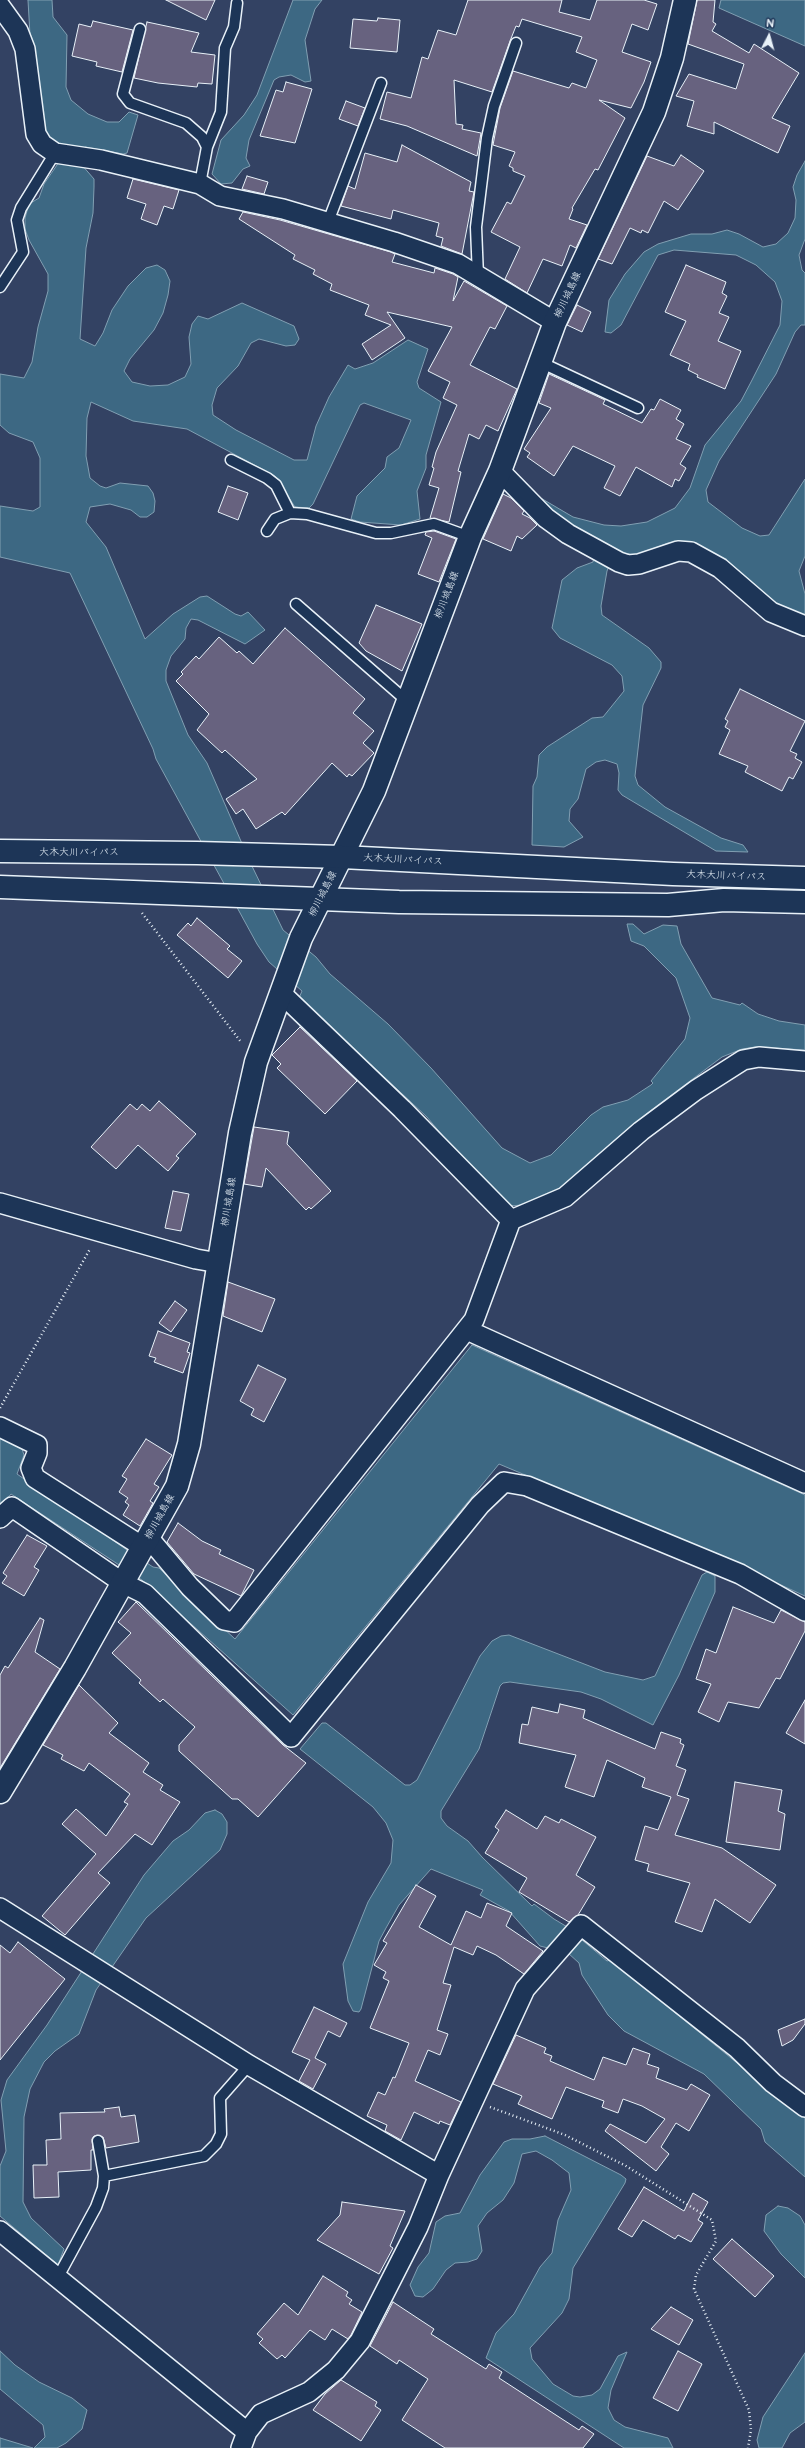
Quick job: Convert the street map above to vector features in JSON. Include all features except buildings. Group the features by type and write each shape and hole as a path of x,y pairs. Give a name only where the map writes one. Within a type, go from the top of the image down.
{"main road":[{"name":"柳川城島線","path":"0,1792 42,1726 177,1486 185,1464 240,1132 256,1062 301,938 374,790 470,537 500,471 556,322 654,112 672,58 685,0"},
{"name":"大木大川バイパス","path":"0,852 250,854 342,857 673,874 805,878"},
{"path":"0,887 320,900 668,905 724,900 805,902"}],"street":[{"path":"0,6 18,30 25,49 36,134 42,144 55,153 101,160 200,184 220,196 283,209 458,264 556,322"},
{"path":"500,471 546,518 568,534 619,562 628,566 639,564 678,551 691,552 720,568 772,612 805,626"},
{"path":"283,989 512,1220"},
{"path":"0,1427 37,1445 37,1453 31,1468 35,1478 144,1546 224,1620 234,1622 474,1320 512,1220 565,1197 641,1131 696,1090 743,1060 759,1057 805,1061"},
{"path":"0,1203 196,1259 219,1263"},
{"path":"467,1330 805,1482"},
{"path":"0,1518 12,1507 145,1594 291,1738 480,1505 504,1482 527,1486 740,1574 805,1611"},
{"path":"0,1908 249,2065 439,2175"},
{"path":"0,2231 58,2277 244,2440 261,2414 309,2392 336,2370 360,2341 415,2234 439,2175 475,2101 525,1989 581,1925 737,2048 773,2083 805,2107"}],"lane":[{"path":"200,184 207,147 221,112 225,48 234,26 237,3"},
{"path":"140,29 123,94 130,103 186,123 202,137 207,147"},
{"path":"478,277 476,227 487,138 494,106 516,43"},
{"path":"328,222 381,83"},
{"path":"0,287 24,252 17,220 21,208 55,153"},
{"path":"540,362 638,408"},
{"path":"232,460 267,478 276,485 290,513"},
{"path":"267,531 275,520 290,513 306,514 376,533 391,533 434,524 470,537"},
{"path":"296,604 407,701"},
{"path":"104,2176 204,2156 216,2144 221,2134 220,2098 249,2065"},
{"path":"58,2277 96,2207 104,2176 98,2141"}],"path":[{"path":"127,893 256,1062"},
{"path":"0,1408 100,1232"},
{"path":"475,2101 572,2138 626,2166 712,2220 716,2241 696,2275 694,2289 749,2410 751,2430 748,2448"}],"water":[{"path":"28,0 52,0 53,17 67,35 66,87 71,100 88,114 107,122 119,122 129,112 138,115 127,153 123,154 85,147 81,164 94,179 94,187 93,213 86,248 80,339 95,346 103,333 112,310 128,286 146,268 157,265 165,270 170,281 168,295 163,313 154,330 130,359 124,371 132,382 150,386 168,385 185,377 191,364 189,337 192,324 198,316 208,319 242,303 294,326 299,339 295,345 286,346 259,339 251,343 238,366 217,388 212,405 213,415 236,430 294,460 307,460 316,426 329,397 348,365 355,369 373,363 408,340 428,349 417,382 419,388 441,402 426,455 426,468 417,491 420,519 401,525 360,522 351,519 357,496 385,468 387,457 399,448 411,420 364,403 360,405 313,504 309,508 295,507 275,476 187,429 133,421 91,402 87,418 86,456 90,478 100,486 106,488 120,483 148,486 153,493 155,501 154,512 147,517 140,517 131,510 110,504 90,507 86,522 106,547 145,639 173,614 200,597 207,596 235,614 241,616 248,612 265,630 245,644 198,620 191,619 186,628 185,639 171,656 166,670 166,681 188,735 207,763 250,862 283,930 316,957 330,974 388,1024 431,1068 502,1148 530,1163 551,1155 591,1115 603,1107 628,1100 651,1085 653,1083 651,1081 685,1039 690,1018 676,978 644,946 631,941 627,924 633,924 644,934 663,925 677,926 681,944 712,998 740,1005 742,1003 758,1014 779,1021 805,1025 805,1050 755,1047 742,1049 722,1057 646,1114 558,1190 523,1205 507,1206 478,1178 427,1117 299,998 302,991 269,962 257,944 156,759 153,749 70,573 0,557 0,506 33,511 40,507 40,458 33,442 9,433 0,425 0,374 24,378 32,362 38,327 48,291 48,274 29,240 25,229 25,218 29,204 39,198 44,184 57,165 63,146 50,138 44,129 30,35"},
{"path":"293,0 322,0 315,9 305,40 311,81 305,82 291,75 279,77 274,80 249,140 246,158 250,166 243,169 232,183 221,184 212,174 221,140 244,115 257,95"},
{"path":"721,0 805,0 805,46 719,8"},
{"path":"805,161 805,239 799,255 802,270 805,273 805,325 801,325 795,332 776,374 719,461 706,490 708,502 742,528 760,536 769,535 805,479 805,556 799,571 805,594 805,617 779,605 715,554 704,549 668,543 636,556 614,554 607,571 601,606 602,615 649,648 661,662 661,668 643,705 635,776 638,785 665,807 721,838 743,845 748,852 716,851 622,795 618,790 619,773 617,764 605,760 596,762 586,769 578,799 570,809 569,821 583,837 564,847 532,845 533,786 537,777 539,755 547,747 592,718 603,717 624,691 622,676 612,665 560,638 552,628 562,580 577,568 593,562 596,545 540,504 539,497 573,517 604,525 621,526 647,522 675,508 690,488 705,445 741,401 751,382 780,325 782,301 775,282 756,265 736,255 674,250 658,255 621,325 611,333 605,332 609,300 625,274 644,252 658,244 691,234 712,234 727,230 739,234 763,247 776,244 788,233 795,218 796,200 793,187 797,175"},
{"path":"472,1345 805,1495 805,1596 718,1556 499,1464 293,1715 142,1580 11,1494 0,1507 0,1438 22,1449 24,1455 17,1474 127,1550 153,1567 159,1568 235,1639"},
{"path":"707,1572 715,1576 715,1592 679,1675 653,1725 601,1699 581,1692 510,1682 503,1683 500,1686 479,1749 441,1811 441,1818 447,1826 468,1841 482,1857 532,1906 534,1904 569,1928 576,1941 582,1940 607,1961 610,1960 805,2118 805,2177 765,2142 761,2129 704,2074 624,2031 608,2015 582,1975 579,1963 568,1953 540,1946 509,1911 480,1895 483,1890 431,1869 399,1905 386,1928 379,1941 361,2009 359,2012 353,2011 348,2001 343,1964 368,1902 391,1863 393,1840 386,1823 373,1807 300,1749 322,1723 326,1723 405,1785 410,1785 417,1780 480,1656 492,1641 501,1636 509,1635 605,1672 643,1680 655,1676 702,1575"},
{"path":"215,1810 222,1814 227,1822 227,1834 220,1850 146,1918 96,1990 79,2034 55,2051 44,2062 30,2089 24,2117 23,2202 31,2218 64,2249 58,2265 0,2216 0,2166 6,2151 1,2100 7,2080 47,2025 144,1875 173,1841 189,1830 205,1813"},
{"path":"545,2136 626,2179 573,2268 569,2299 562,2313 530,2348 532,2359 553,2384 573,2396 580,2397 592,2395 600,2389 618,2356 627,2352 611,2390 608,2408 614,2420 625,2427 668,2438 673,2448 624,2448 486,2358 496,2333 514,2314 540,2267 552,2253 558,2220 571,2190 569,2173 552,2160 536,2151 522,2154 514,2183 503,2200 487,2213 478,2226 482,2251 477,2259 468,2262 455,2263 446,2270 433,2289 423,2297 415,2296 410,2285 418,2267 429,2253 436,2222 445,2216 460,2213 480,2175 504,2142 512,2139 530,2139"},
{"path":"778,2206 788,2208 800,2216 805,2225 805,2278 781,2254 764,2231 766,2215"},
{"path":"0,2351 15,2365 39,2382 72,2398 87,2410 82,2429 66,2443 57,2448 34,2448 45,2437 43,2425 0,2389"},
{"path":"805,2353 805,2422 790,2433 782,2448 759,2448 757,2440 763,2417"},
{"path":"0,2438 33,2448 0,2448"}]}
